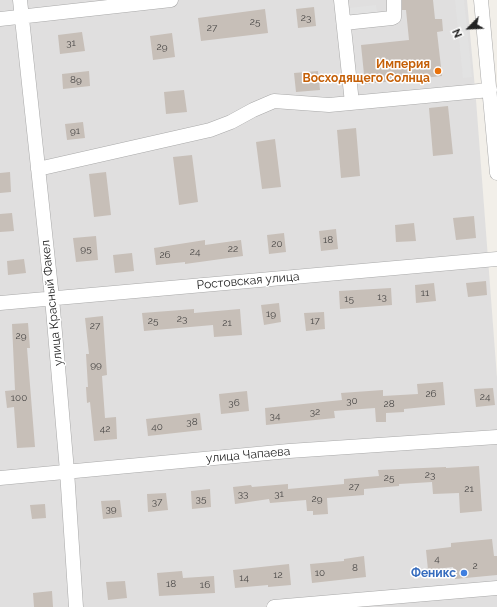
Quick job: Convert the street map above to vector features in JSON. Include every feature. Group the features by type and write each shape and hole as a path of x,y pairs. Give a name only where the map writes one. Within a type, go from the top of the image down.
{"street":[{"name":"улица Красный Факел","path":"20,0 52,298 67,471 76,607"},
{"path":"0,19 171,0"},
{"path":"341,0 352,103"},
{"path":"344,23 392,18 395,14 394,0"},
{"path":"481,0 497,173"},
{"path":"38,169 210,130 231,122 274,101 329,105 490,90"},
{"name":"Ростовская улица","path":"0,303 497,259"},
{"name":"улица Чапаева","path":"0,478 289,451 497,437"},
{"path":"274,607 497,588"}],"shaded area":[{"path":"0,0 467,0 497,378 497,607 0,607"},
{"path":"455,0 464,0 472,77 463,78"},
{"path":"376,5 377,14 350,17 349,8"}],"building":[{"path":"402,0 433,0 435,19 442,19 443,31 437,32 442,76 365,84 361,45 409,40 406,10 402,10"},
{"path":"314,7 316,26 298,28 296,9"},
{"path":"265,9 268,33 201,41 198,18"},
{"path":"82,32 85,51 60,54 58,35"},
{"path":"172,33 175,57 153,60 150,36"},
{"path":"89,71 90,86 63,89 62,74"},
{"path":"318,71 320,90 296,92 294,73"},
{"path":"184,90 187,112 166,114 164,92"},
{"path":"448,106 453,154 433,156 429,108"},
{"path":"83,122 85,138 67,140 65,124"},
{"path":"356,128 360,176 341,178 337,130"},
{"path":"275,139 281,187 262,189 256,142"},
{"path":"192,155 198,202 179,205 173,157"},
{"path":"10,172 11,192 0,193 0,173"},
{"path":"106,172 111,215 94,217 89,174"},
{"path":"12,213 14,231 0,232 0,214"},
{"path":"474,216 476,238 456,240 453,218"},
{"path":"414,223 416,241 396,242 395,225"},
{"path":"336,229 338,249 321,251 319,231"},
{"path":"284,233 286,252 269,254 267,235"},
{"path":"96,236 98,260 76,262 73,238"},
{"path":"205,240 205,245 241,240 243,256 185,264 185,262 156,265 154,248"},
{"path":"132,253 134,271 115,273 113,255"},
{"path":"24,259 26,273 8,275 7,261"},
{"path":"486,281 487,295 468,297 466,283"},
{"path":"434,283 436,301 416,303 415,285"},
{"path":"391,288 392,305 340,309 339,291"},
{"path":"279,303 281,322 264,325 261,305"},
{"path":"194,309 194,313 240,309 242,335 214,337 213,325 144,331 142,313"},
{"path":"324,312 325,329 306,331 304,313"},
{"path":"103,316 107,375 102,376 105,418 116,417 117,439 94,441 90,402 87,403 86,387 88,387 86,354 89,354 85,318"},
{"path":"28,323 30,348 27,348 35,447 17,448 14,407 7,408 5,391 15,390 12,324"},
{"path":"443,382 445,405 404,409 404,412 386,413 386,422 376,422 375,408 334,411 335,418 266,425 265,408 342,400 341,393 383,390 383,396 418,394 417,384"},
{"path":"493,388 495,405 476,407 474,389"},
{"path":"247,391 249,411 221,414 219,394"},
{"path":"200,413 202,430 148,436 146,419"},
{"path":"479,466 482,511 460,513 459,493 433,494 432,482 399,484 399,486 364,489 364,495 327,498 328,514 313,515 313,511 307,511 306,500 270,503 269,499 235,504 233,487 288,484 288,489 344,484 344,479 379,476 378,470"},
{"path":"210,489 211,507 192,509 191,491"},
{"path":"166,493 168,510 148,512 147,494"},
{"path":"120,500 122,517 103,519 101,501"},
{"path":"45,504 46,518 32,519 30,505"},
{"path":"492,539 494,556 497,556 497,575 455,579 453,567 428,570 426,550 451,547 451,543"},
{"path":"364,556 366,577 312,583 310,564 344,561 344,559"},
{"path":"289,564 291,585 268,587 268,585 235,588 233,570"},
{"path":"182,571 183,578 214,576 215,593 159,596 157,573"},
{"path":"125,581 127,598 108,600 106,582"},
{"path":"52,591 53,607 34,607 33,593"}],"place":[{"name":"Империя Восходящего Солнца","path":"438,71"},
{"name":"Феникс","path":"464,573"}]}
